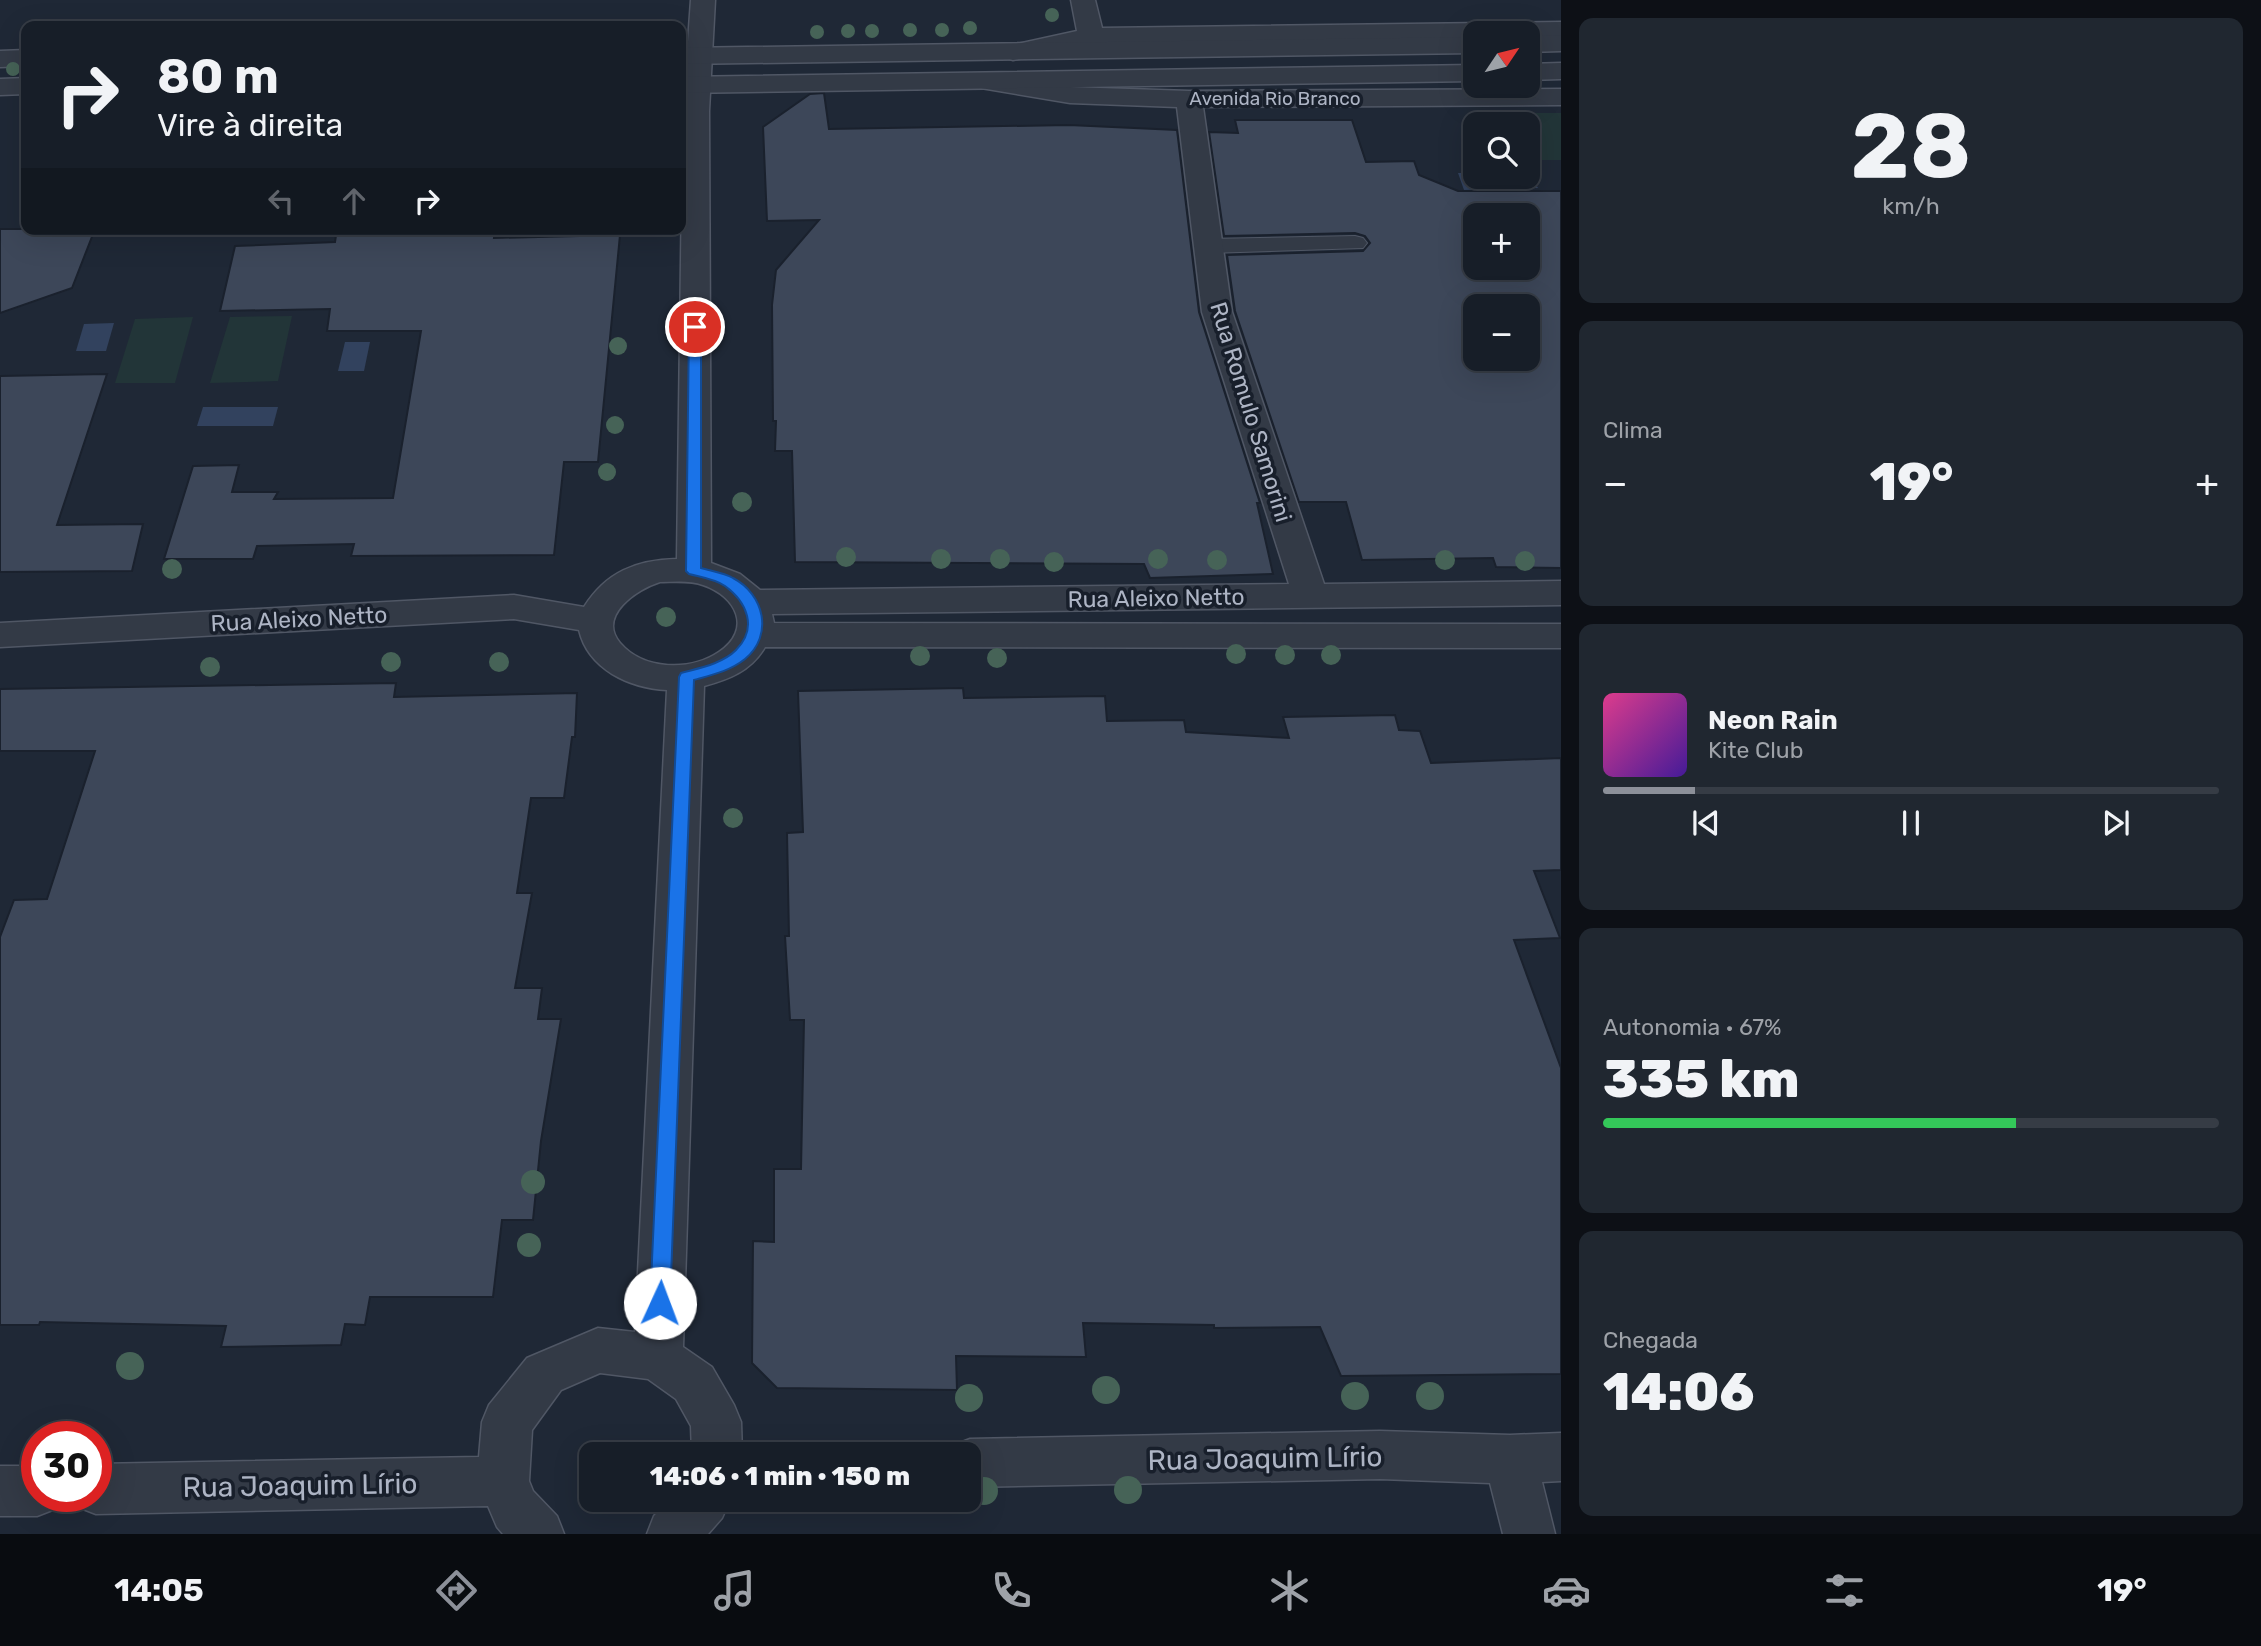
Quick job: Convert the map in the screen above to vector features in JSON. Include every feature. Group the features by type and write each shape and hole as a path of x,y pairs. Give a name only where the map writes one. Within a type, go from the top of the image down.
{"street":[{"path":"694,571 689,71 703,0"},
{"path":"1083,0 1091,36"},
{"path":"1013,52 1091,36 1561,30"},
{"path":"1540,44 1561,43"},
{"path":"689,71 1013,52 1463,45"},
{"path":"0,58 21,58"},
{"name":"Avenida Rio Branco","path":"689,71 990,82 1463,73"},
{"path":"1540,72 1561,71"},
{"name":"Avenida Rio Branco","path":"990,82 1070,95 1189,99 1561,97"},
{"path":"0,86 21,86"},
{"name":"Rua Romulo Samorini","path":"1189,99 1217,312 1310,596"},
{"path":"660,571 694,571 728,581 752,618 741,655 717,669 687,677 658,677 632,670 611,657 599,640 596,621 606,599 629,581 660,571"},
{"name":"Rua Aleixo Netto","path":"752,618 1310,596 1561,593"},
{"name":"Rua Aleixo Netto","path":"0,635 514,607 596,621"},
{"name":"Rua Aleixo Netto","path":"752,618 1561,636"},
{"path":"657,1358 687,677"},
{"path":"538,1534 515,1510 503,1480 507,1422 544,1374 598,1350 657,1358 694,1383 716,1422 717,1442"},
{"name":"Rua Joaquim Lírio","path":"981,1463 1380,1455 1510,1459 1561,1457"},
{"path":"1510,1459 1530,1534"},
{"name":"Rua Joaquim Lírio","path":"112,1489 503,1480"},
{"path":"0,1491 21,1490"},
{"path":"673,1534 693,1512"}],"lane":[{"path":"1208,246 1355,243"}],"green space":[{"path":"1540,113 1561,113 1561,160 1540,160"},
{"path":"292,316 278,381 210,383 230,317"},
{"path":"193,317 175,383 115,383 135,319"}],"water":[{"path":"1458,173 1463,173 1463,187"},
{"path":"114,323 106,351 76,351 84,324"},
{"path":"345,342 370,342 364,371 338,371"},
{"path":"203,407 278,407 273,426 197,426"}],"building":[{"path":"824,93 829,129 1069,125 1177,130 1199,312 1260,503 1257,503 1273,574 1150,578 1144,564 795,562 792,451 775,451 772,305 776,270 819,220 767,221 763,127 810,94"},
{"path":"1235,120 1352,120 1366,162 1414,161 1419,175 1458,191 1561,191 1561,568 1496,567 1493,558 1362,560 1346,502 1299,502 1235,311 1227,255 1363,251 1370,243 1365,236 1355,233 1224,236 1209,132 1238,133"},
{"path":"0,229 21,229 21,235 93,235 72,288 0,313"},
{"path":"336,235 494,235 494,238 620,235 598,462 564,462 554,555 351,556 354,544 257,546 253,559 164,559 193,466 239,465 232,492 278,492 274,499 393,498 421,331 327,331 330,309 220,311 235,246 335,242"},
{"path":"107,374 57,525 143,524 132,571 0,572 0,376"},
{"path":"396,683 394,697 577,693 575,737 572,737 564,798 531,798 517,893 532,893 515,988 542,988 538,1019 561,1019 541,1141 533,1220 502,1220 493,1297 370,1297 365,1325 345,1324 341,1345 221,1347 226,1326 40,1322 39,1325 0,1325 0,937 14,900 47,899 95,751 0,751 0,689"},
{"path":"963,688 964,698 1105,696 1107,721 1184,720 1186,732 1289,738 1283,717 1395,715 1399,730 1420,731 1431,763 1561,758 1561,870 1534,871 1560,938 1514,940 1561,1068 1561,1374 1341,1376 1320,1327 1214,1328 1214,1325 1083,1323 1086,1357 956,1356 957,1390 777,1388 752,1363 753,1241 774,1242 774,1169 801,1169 804,1020 790,1020 785,936 789,936 787,833 803,832 798,691"}],"route":[{"path":"660,1303 687,677 717,669 741,655 754,635 757,618 751,602 728,581 694,571 695,327"}]}
